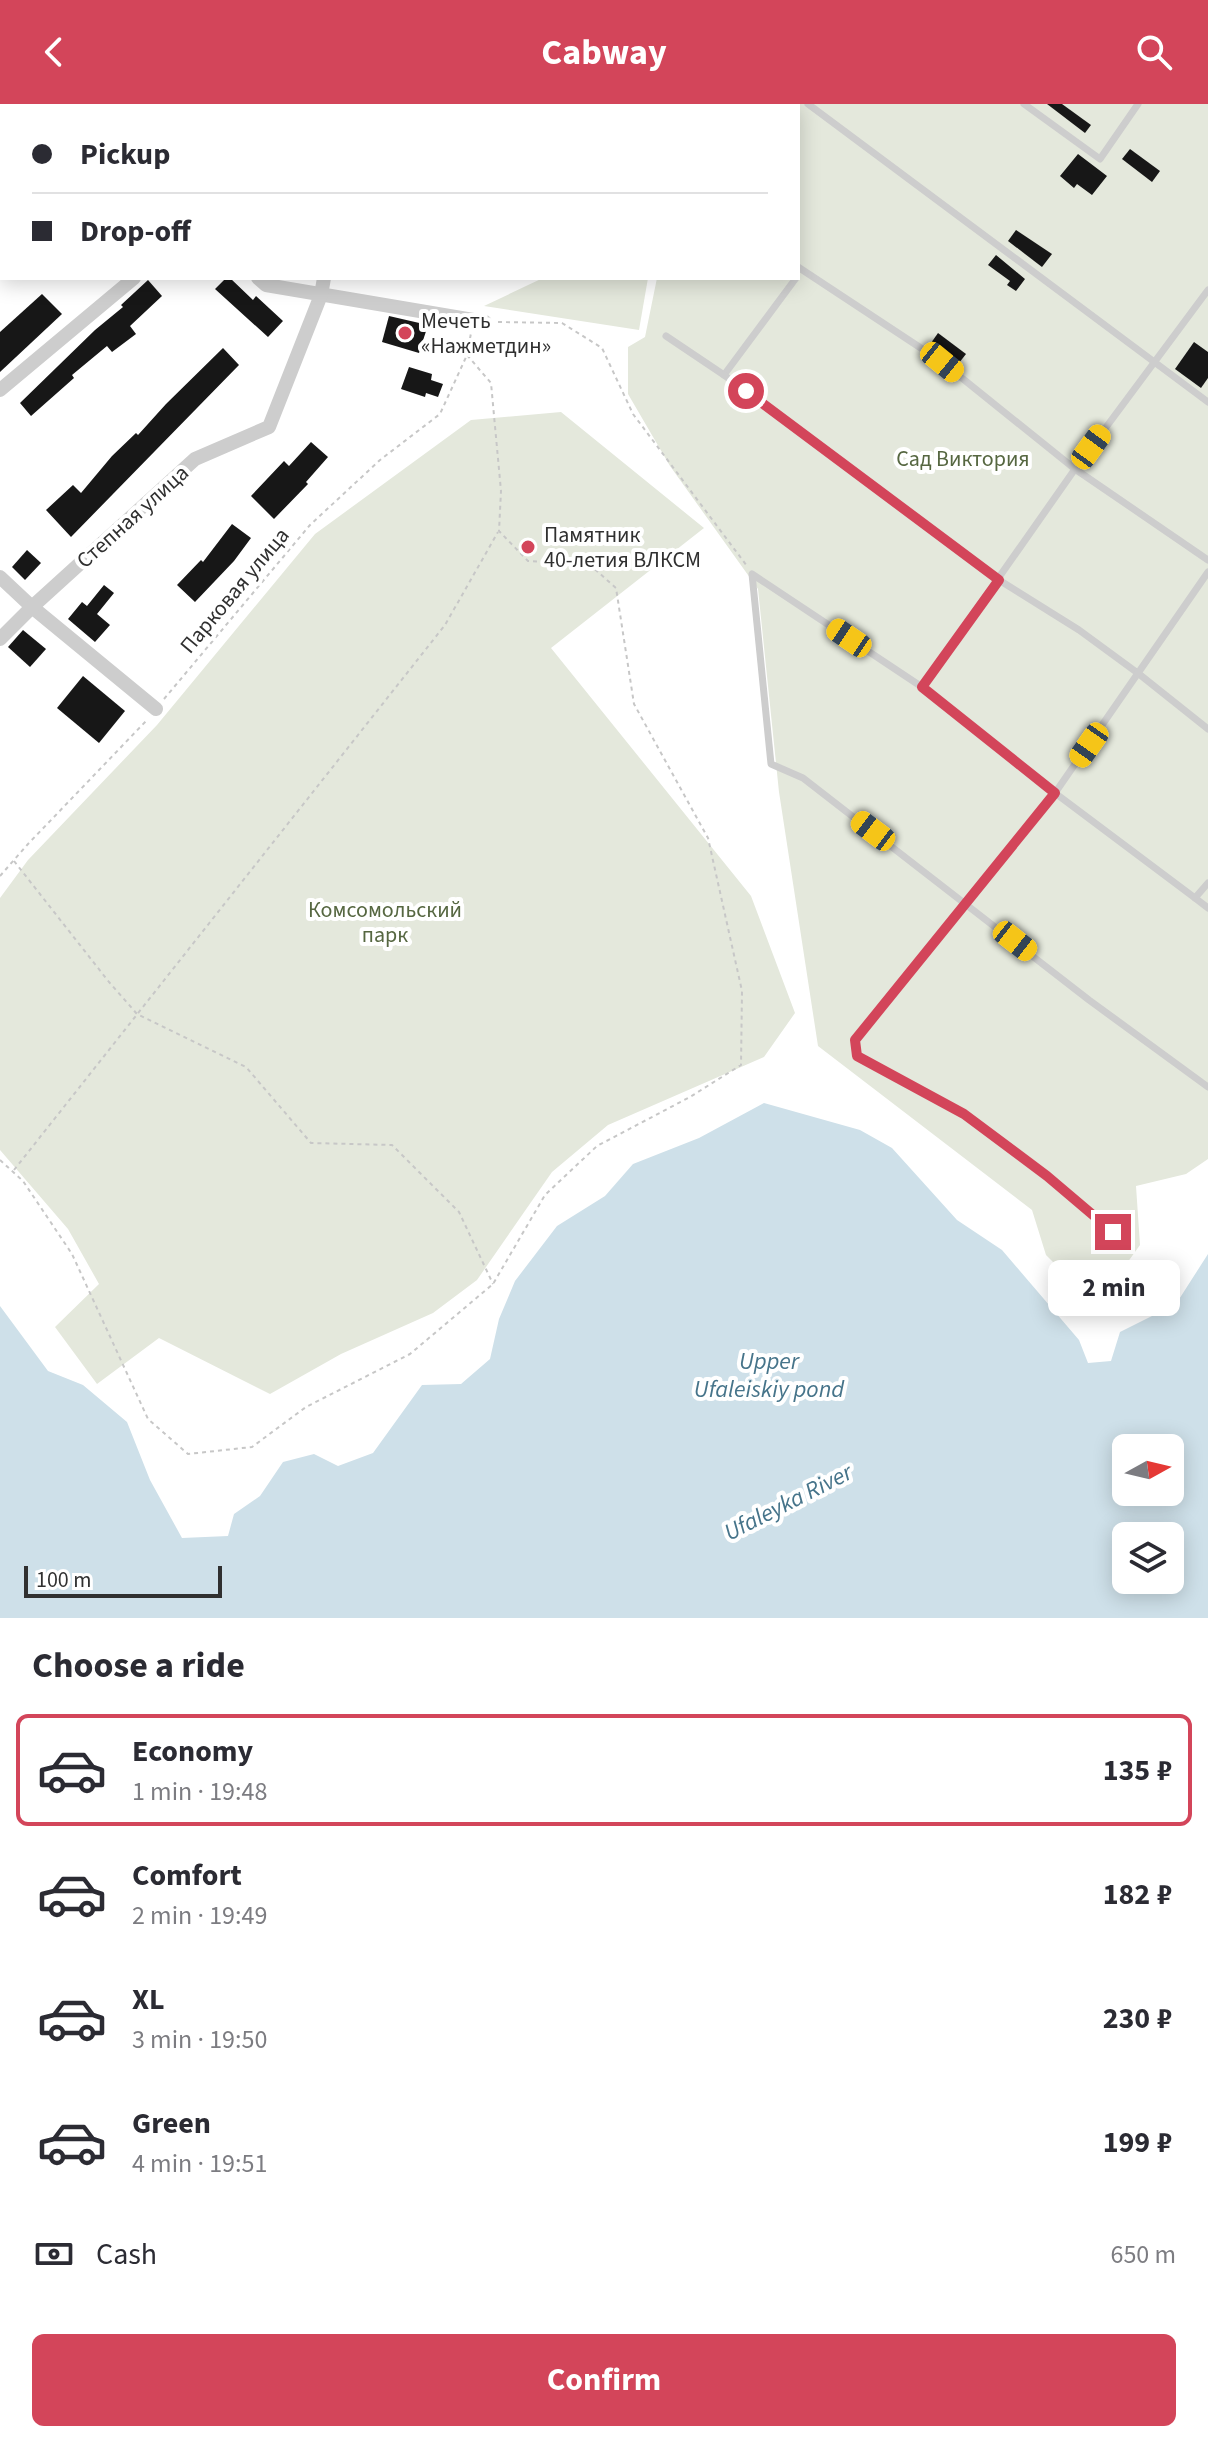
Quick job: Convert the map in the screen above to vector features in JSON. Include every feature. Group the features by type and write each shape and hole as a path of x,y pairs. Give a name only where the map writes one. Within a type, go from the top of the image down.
{"street":[{"path":"0,390 132,280"},
{"path":"260,280 266,285 480,321"},
{"name":"Степная улица","path":"0,639 195,459 269,427 321,295 324,280"},
{"path":"0,577 156,709"}],"lane":[{"path":"808,104 1208,402"},
{"path":"1024,104 1100,159 1138,104"},
{"path":"800,274 942,362 1075,469 1208,560"},
{"path":"724,375 794,280"},
{"path":"922,687 1075,469 1208,290"},
{"path":"666,336 724,375 999,580 1079,630 1208,729"},
{"path":"1113,1232 1047,1176 964,1114 857,1056 855,1040 1055,793 1208,572"},
{"path":"752,574 922,687 1055,793 1208,908"},
{"path":"752,574 771,764 803,778 1089,1000 1208,1087"},
{"path":"1195,898 1208,883"}],"path":[{"name":"Парковая улица","path":"0,876 133,737 310,525 380,460 440,414 480,321"},
{"path":"480,321 562,323 602,348 633,414 752,574"},
{"path":"13,1172 445,625 499,531 501,491 491,383 467,355"},
{"path":"0,1160 23,1181 72,1254 148,1419 188,1454 252,1447 306,1407 410,1354 493,1284 545,1195 597,1146 690,1097 741,1065 742,991 708,838 634,704 616,588 589,564 528,561 499,531"},
{"path":"14,860 137,1014 246,1067 311,1143 392,1145 459,1212 493,1284"}],"green space":[{"name":"Сад Виктория","path":"800,104 1208,104 1208,1159 1186,1174 1136,1186 1140,1245 1112,1284 1054,1263 1046,1255 1032,1210 818,1046 779,792 758,589 670,466 628,394 628,347 645,337 657,280 800,280"},
{"path":"539,280 648,280 639,330 484,306"},
{"name":"Комсомольский парк","path":"561,412 704,528 551,648 751,896 795,1013 764,1057 608,1125 552,1172 477,1280 433,1313 341,1354 270,1394 159,1338 97,1384 55,1327 99,1284 68,1229 0,1150 0,898 28,860 157,725 315,534 471,420"}],"water":[{"name":"Upper Ufaleiskiy pond","path":"764,1103 860,1130 892,1148 957,1220 1002,1250 1079,1340 1088,1363 1111,1361 1120,1332 1176,1304 1208,1254 1208,1618 0,1618 0,1306 48,1371 83,1385 127,1422 150,1480 182,1538 228,1536 234,1514 260,1496 283,1462 314,1454 338,1466 373,1453 422,1385 461,1384 490,1359 499,1319 515,1281 557,1226 605,1196 633,1164 699,1138"}],"building":[{"path":"1047,104 1062,104 1091,125 1085,133"},
{"path":"1130,149 1160,171 1152,182 1122,159"},
{"path":"1078,154 1107,176 1092,195 1077,184 1074,188 1060,176"},
{"path":"1016,230 1052,254 1042,267 1008,241"},
{"path":"996,255 1025,279 1016,291 1007,285 1010,281 988,265"},
{"path":"148,280 162,296 130,326 136,334 112,352 107,346 31,416 20,403"},
{"path":"224,280 232,280 253,300 256,296 283,321 268,337 215,289"},
{"path":"42,294 62,314 0,372 0,332"},
{"name":"Мечеть «Нажметдин»","path":"389,316 428,325 419,353 382,342"},
{"path":"938,333 966,354 959,363 931,343"},
{"path":"1194,342 1208,352 1208,378 1201,388 1175,369"},
{"path":"223,348 239,365 71,537 46,510 73,485 81,493 112,456 136,433 138,435"},
{"path":"409,367 432,374 431,380 443,384 438,397 426,393 425,397 401,389"},
{"path":"311,442 328,457 306,482 308,484 274,519 251,496 284,461 289,466"},
{"path":"232,524 251,538 195,602 177,585 201,560 203,562"},
{"path":"27,550 41,563 25,580 12,567"},
{"path":"104,585 114,593 97,614 110,625 95,642 68,619 82,602 87,606"},
{"path":"23,630 46,649 30,667 8,647"},
{"path":"83,676 125,711 99,743 57,708"}],"place":[{"name":"Мечеть «Нажметдин»","path":"405,333"},
{"name":"Памятник 40-летия ВЛКСМ","path":"528,547"}],"route":[{"path":"746,391 999,580 922,687 1055,793 855,1040 857,1056 964,1114 1047,1176 1113,1232"}],"water label":[{"name":"Ufaleyka River","path":"788,1502"}]}
